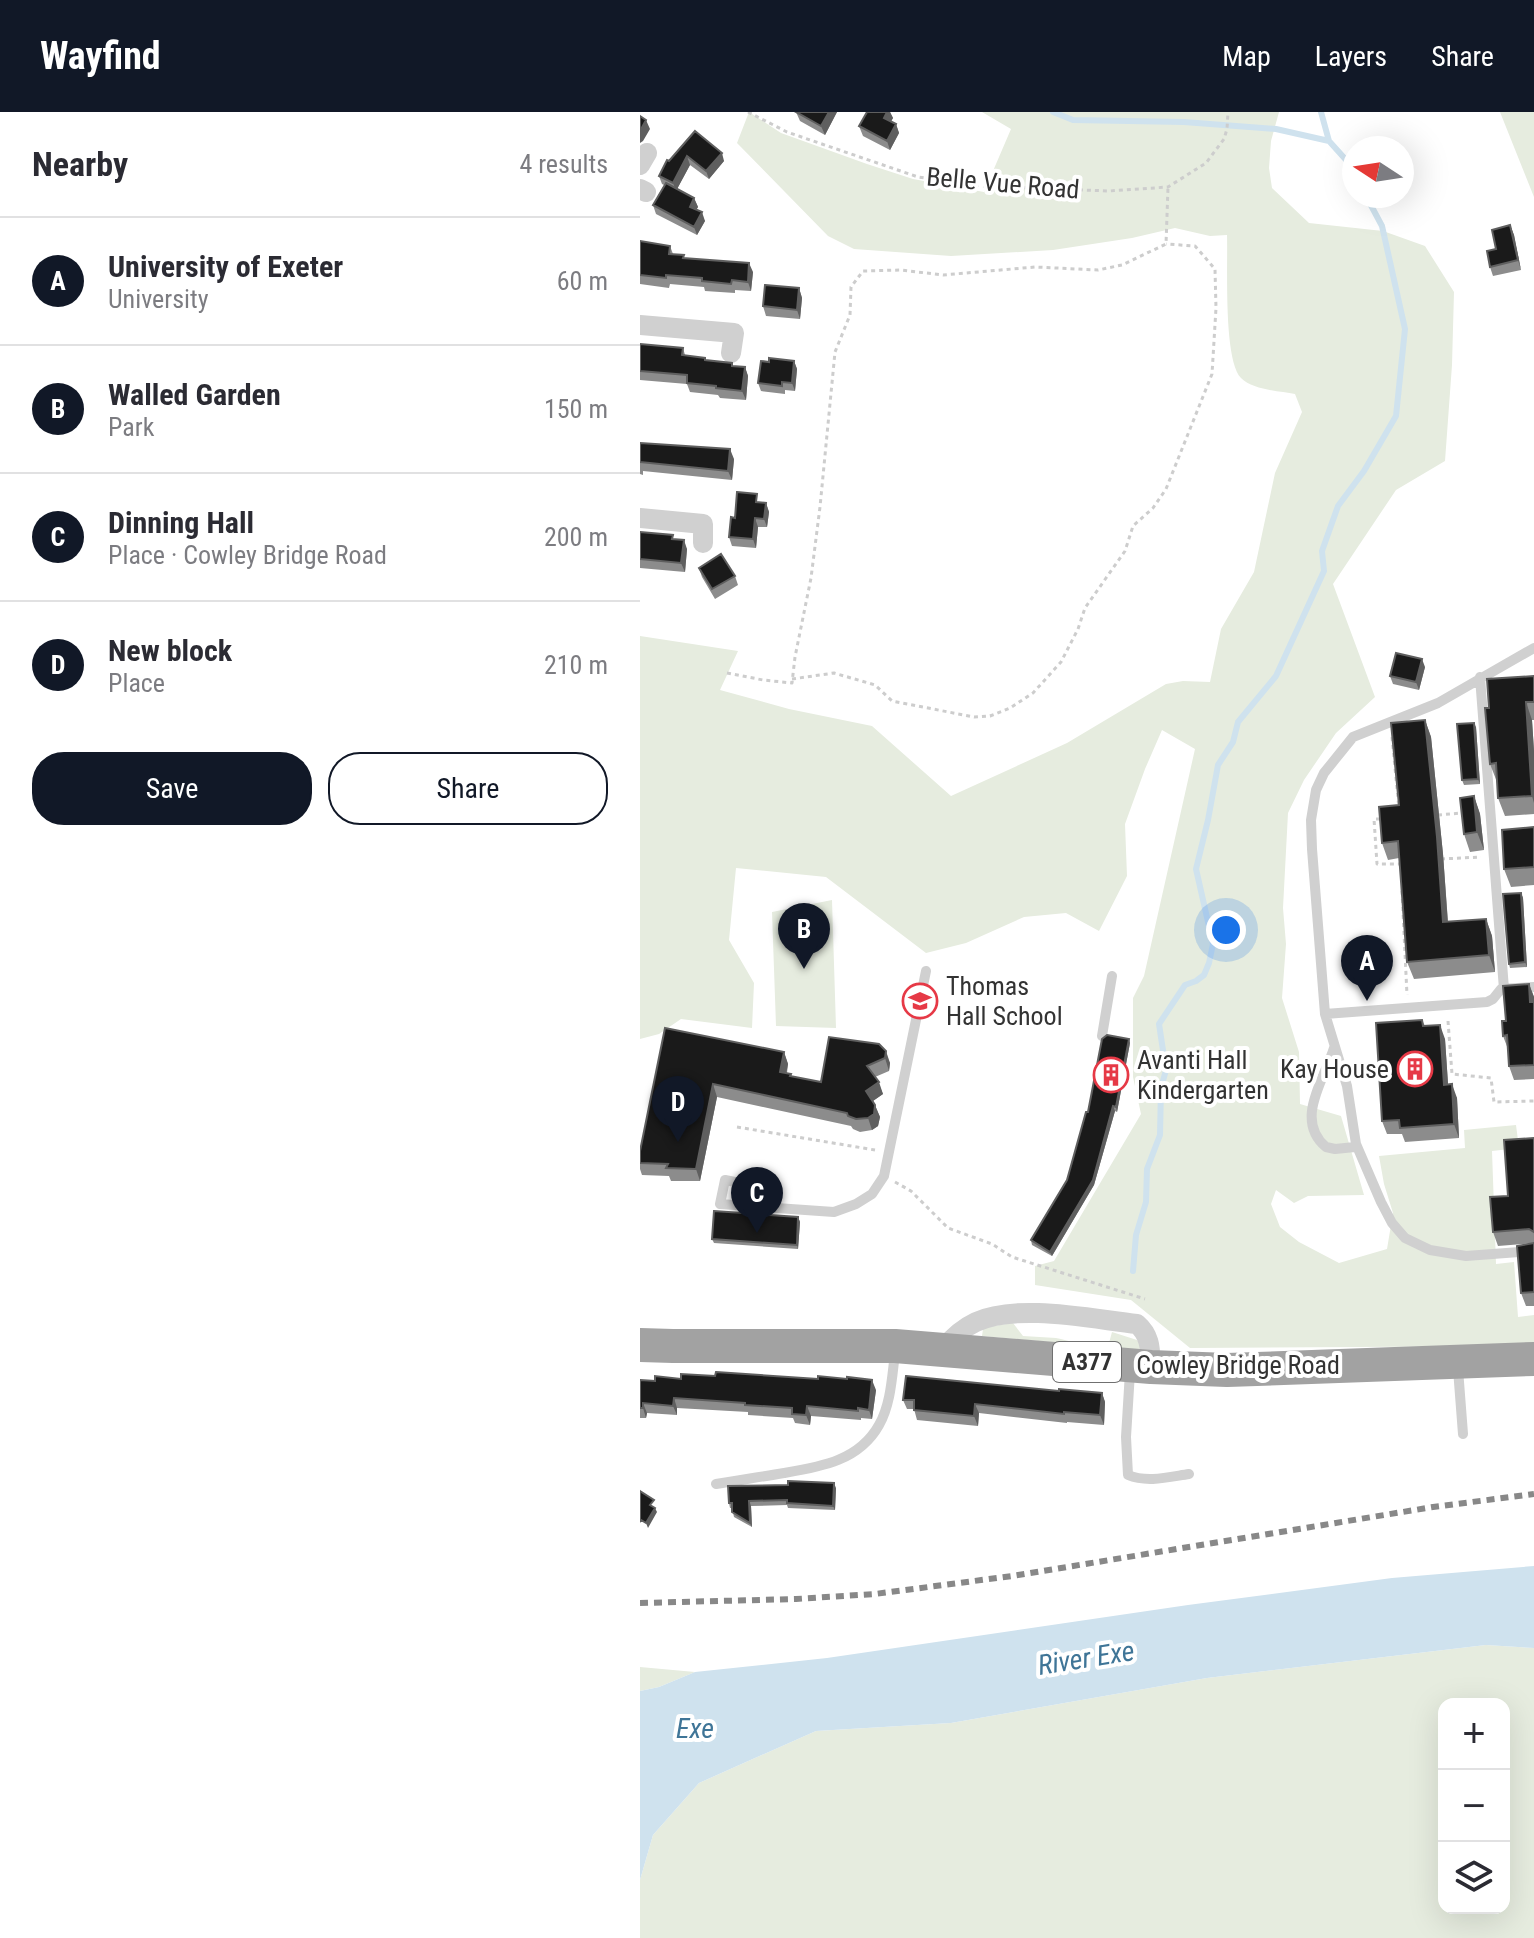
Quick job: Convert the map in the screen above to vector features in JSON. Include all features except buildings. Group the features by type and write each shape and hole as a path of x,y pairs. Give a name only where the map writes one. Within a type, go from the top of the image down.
{"highway":[{"name":"Cowley Bridge Road","path":"640,1345 895,1346 1141,1366 1240,1370 1534,1359"}],"street":[{"path":"640,325 734,335"},
{"path":"640,518 704,525"}],"lane":[{"path":"1534,648 1438,703 1353,737 1324,773 1316,790 1311,820 1325,1014 1347,1086 1356,1144 1381,1202 1392,1223 1405,1238 1443,1254 1466,1256 1534,1251"},
{"path":"1480,677 1504,989"},
{"path":"772,1208 774,1190 725,1180 720,1204 772,1208 834,1212 872,1194 884,1176 926,971"},
{"path":"1102,1036 1112,976"},
{"path":"1325,1014 1487,1002 1501,989 1534,987"},
{"path":"1334,1048 1313,1103 1312,1126 1315,1135 1326,1147 1345,1149 1356,1144"},
{"path":"716,1484 826,1466 853,1453 869,1439 884,1414 892,1380 895,1346"},
{"path":"1457,1362 1463,1434"},
{"path":"1141,1366 1126,1437 1128,1475 1148,1479 1189,1474"}],"path":[{"name":"Belle Vue Road","path":"748,112 787,132 918,177 978,186 1109,191 1168,187 1206,163 1224,139 1228,114"},
{"path":"1166,244 1168,187"},
{"path":"727,673 792,683 792,679 795,657 811,578 835,352 850,315 851,287 863,271 901,270 943,275 1035,267 1098,270 1122,265 1166,244 1195,246 1215,269 1212,374 1166,489 1153,508 1133,526 1125,551 1085,608 1061,662 1033,693 1010,708 990,716 974,717 892,701 875,685 834,673 792,679"},
{"path":"1391,721 1400,817"},
{"path":"1438,815 1465,813"},
{"path":"1387,818 1374,819 1377,864 1406,862"},
{"path":"1428,860 1475,857"},
{"path":"1402,892 1408,1007"},
{"path":"1403,938 1415,936"},
{"path":"1447,1023 1452,1074 1491,1078 1494,1102 1534,1101"},
{"path":"737,1127 888,1152"},
{"path":"884,1176 911,1191 948,1228 992,1244 1012,1257 1145,1299"}],"shaded area":[{"path":"749,112 781,133 867,164 913,179 984,192 1011,129 982,112 1279,112 1271,141 1269,168 1272,188 1309,223 1383,231 1425,246 1454,292 1445,461 1396,490 1333,584 1375,697 1336,733 1304,780 1288,813 1282,998 1299,1052 1300,1104 1341,1116 1364,1195 1308,1196 1294,1203 1276,1190 1271,1204 1280,1227 1299,1242 1339,1263 1387,1249 1393,1213 1379,1156 1465,1148 1464,1130 1516,1125 1519,1148 1492,1151 1496,1264 1514,1262 1518,1317 1534,1315 1534,1346 1190,1348 1131,1300 1035,1285 1035,1266 1054,1261 1141,1114 1133,1077 1133,998 1144,976 1195,749 1162,730 1125,824 1127,876 1099,931 1066,913 1024,917 966,943 926,953 826,877 736,868 729,940 754,983 752,1028 681,1019 659,1034 640,1039 640,636 738,651 720,690 789,709 872,726 951,796 1067,743 1166,684 1210,682 1221,629 1254,572 1275,473 1302,412 1295,394 1252,385 1241,378 1235,368 1229,332 1227,235 1210,236 1175,228 1053,250 951,256 854,249 828,236 737,143"},
{"path":"1500,112 1534,112 1534,197"},
{"path":"832,900 836,1028 776,1026 772,912"},
{"path":"1013,1323 1023,1336 1056,1338 1087,1345 982,1336 983,1329 987,1327"},
{"path":"1112,1332 1137,1340 1141,1346 1139,1350 1093,1346 1109,1343"},
{"path":"1486,1645 1534,1648 1534,1938 640,1938 640,1880 653,1835 699,1783 816,1731 951,1723 1207,1678"},
{"path":"640,1667 695,1672 659,1687 640,1691"}],"water":[{"name":"Exe","path":"1534,1566 1534,1648 1486,1645 1207,1678 951,1723 816,1731 699,1783 653,1835 640,1880 640,1691 659,1687 695,1672 827,1658 1392,1578"}],"waterway":[{"path":"1053,112 1073,120 1184,122 1276,129 1329,141"},
{"path":"1321,112 1329,141 1342,155"},
{"path":"1133,1271 1136,1235 1146,1202 1147,1169 1160,1135 1161,1088 1166,1070 1159,1024 1185,985 1204,975 1213,944 1196,869 1218,765 1233,742 1238,722 1276,676 1324,571 1322,551 1338,506 1364,471 1396,416 1405,329 1382,226 1372,208"}],"railway":[{"path":"640,1603 875,1594 1012,1576 1433,1507 1534,1494"}],"place":[{"name":"Walled Garden","path":"804,969"},
{"name":"Thomas Hall School","path":"920,1001"},
{"name":"University of Exeter","path":"1367,1001"},
{"name":"Kay House","path":"1415,1069"},
{"name":"Avanti Hall Kindergarten","path":"1111,1075"},
{"name":"New block","path":"678,1142"},
{"name":"Dinning Hall","path":"757,1233"}],"water label":[{"name":"River Exe","path":"1086,1658"}]}
